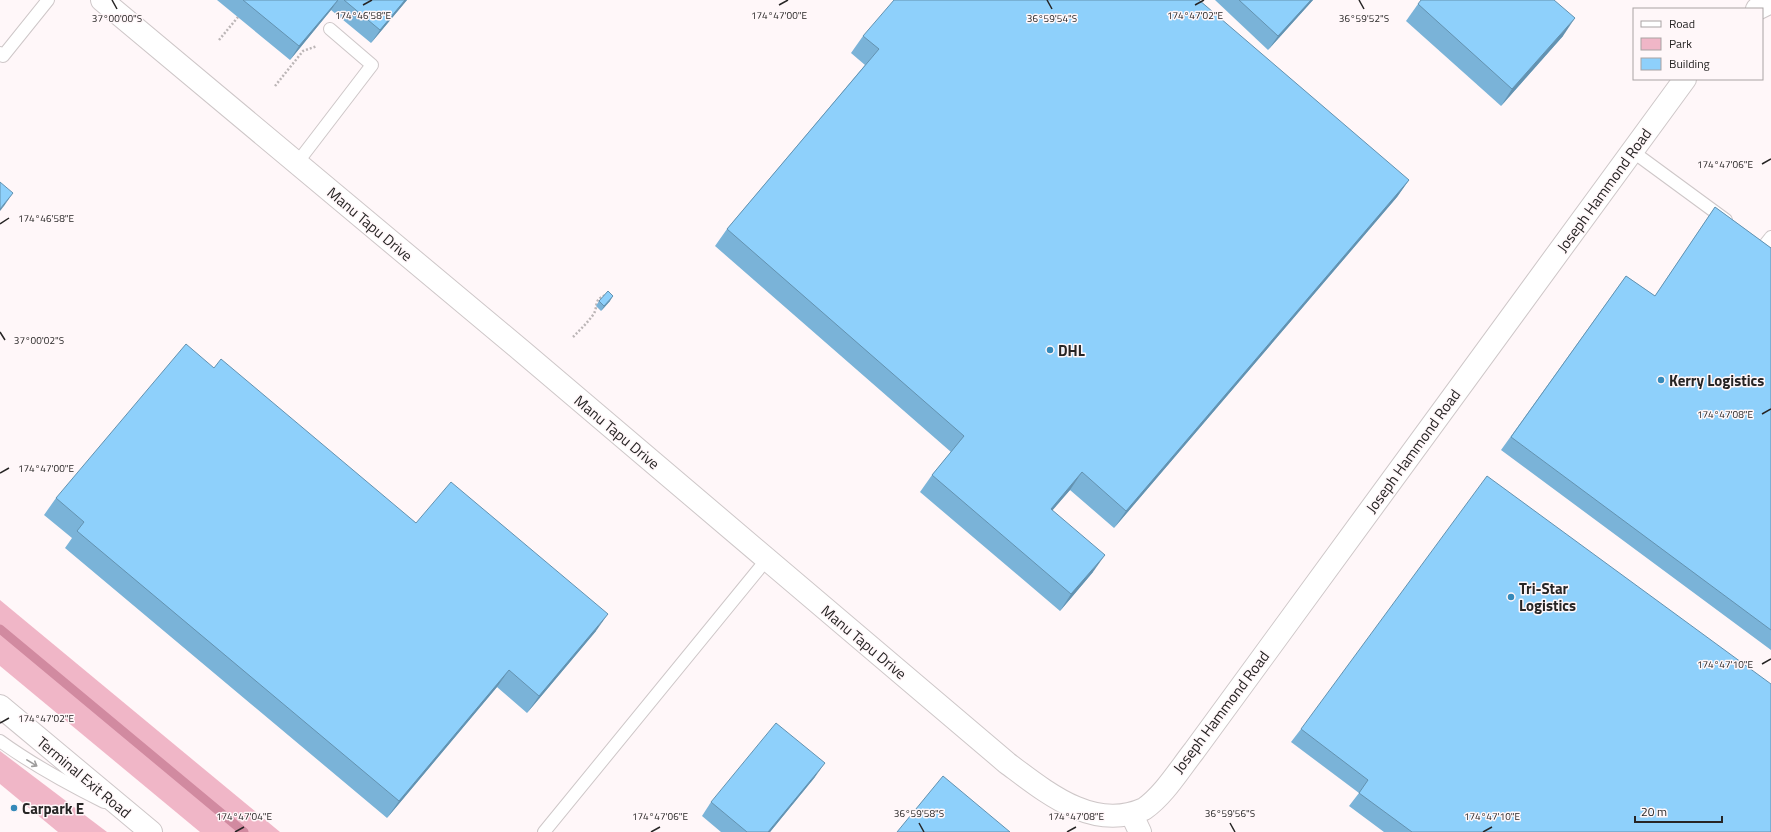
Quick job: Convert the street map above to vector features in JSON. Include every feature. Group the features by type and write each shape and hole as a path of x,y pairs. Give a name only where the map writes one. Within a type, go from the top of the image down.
{"street":[{"name":"Manu Tapu Drive","path":"102,0 767,559 1007,763 1067,808 1081,816 1136,824"},
{"path":"1759,8 1771,2"},
{"name":"Joseph Hammond Road","path":"1136,824 1144,808 1157,797 1194,751 1684,80"},
{"name":"Terminal Exit Road","path":"0,706 151,832"}],"lane":[{"path":"0,53 3,56 48,0"},
{"path":"297,163 372,64 330,29"},
{"path":"1632,152 1738,229"},
{"path":"1751,238 1767,250 1771,237"},
{"path":"544,832 767,559"},
{"path":"0,741 19,755 65,783 130,816"}],"path":[{"path":"219,40 238,17"},
{"path":"275,86 303,51"},
{"path":"573,337 594,314 595,304 598,300 606,295 610,297"}],"green space":[{"path":"0,600 280,832 200,832 0,666"},
{"path":"0,751 107,832 58,832 0,784"}],"building":[{"path":"243,0 338,0 299,46"},
{"path":"344,0 405,0 380,30"},
{"name":"DHL","path":"894,0 1199,0 1409,180 1126,511 1082,472 1051,509 1105,555 1071,594 932,475 964,436 727,229 879,49 863,36"},
{"path":"1239,0 1311,0 1278,36"},
{"path":"1421,0 1554,0 1575,18 1512,89 1418,4"},
{"path":"0,182 13,193 0,209"},
{"name":"Kerry Logistics","path":"1715,207 1771,248 1771,630 1511,437 1626,276 1655,296"},
{"path":"608,291 613,296 604,306 599,301"},
{"path":"186,344 214,368 221,359 416,523 451,482 608,614 539,696 509,670 399,801 77,531 84,522 56,498"},
{"name":"Tri-Star Logistics","path":"1487,476 1771,684 1771,832 1412,832 1359,793 1368,780 1301,729"},
{"path":"776,723 825,763 768,832 747,832 711,802"},
{"path":"943,776 1010,832 897,832"}],"waterway":[{"path":"0,629 244,832"}],"place":[{"name":"DHL","path":"1050,350"},
{"name":"Kerry Logistics","path":"1661,380"},
{"name":"Tri-Star Logistics","path":"1511,597"},
{"name":"Carpark E","path":"14,808"}]}
